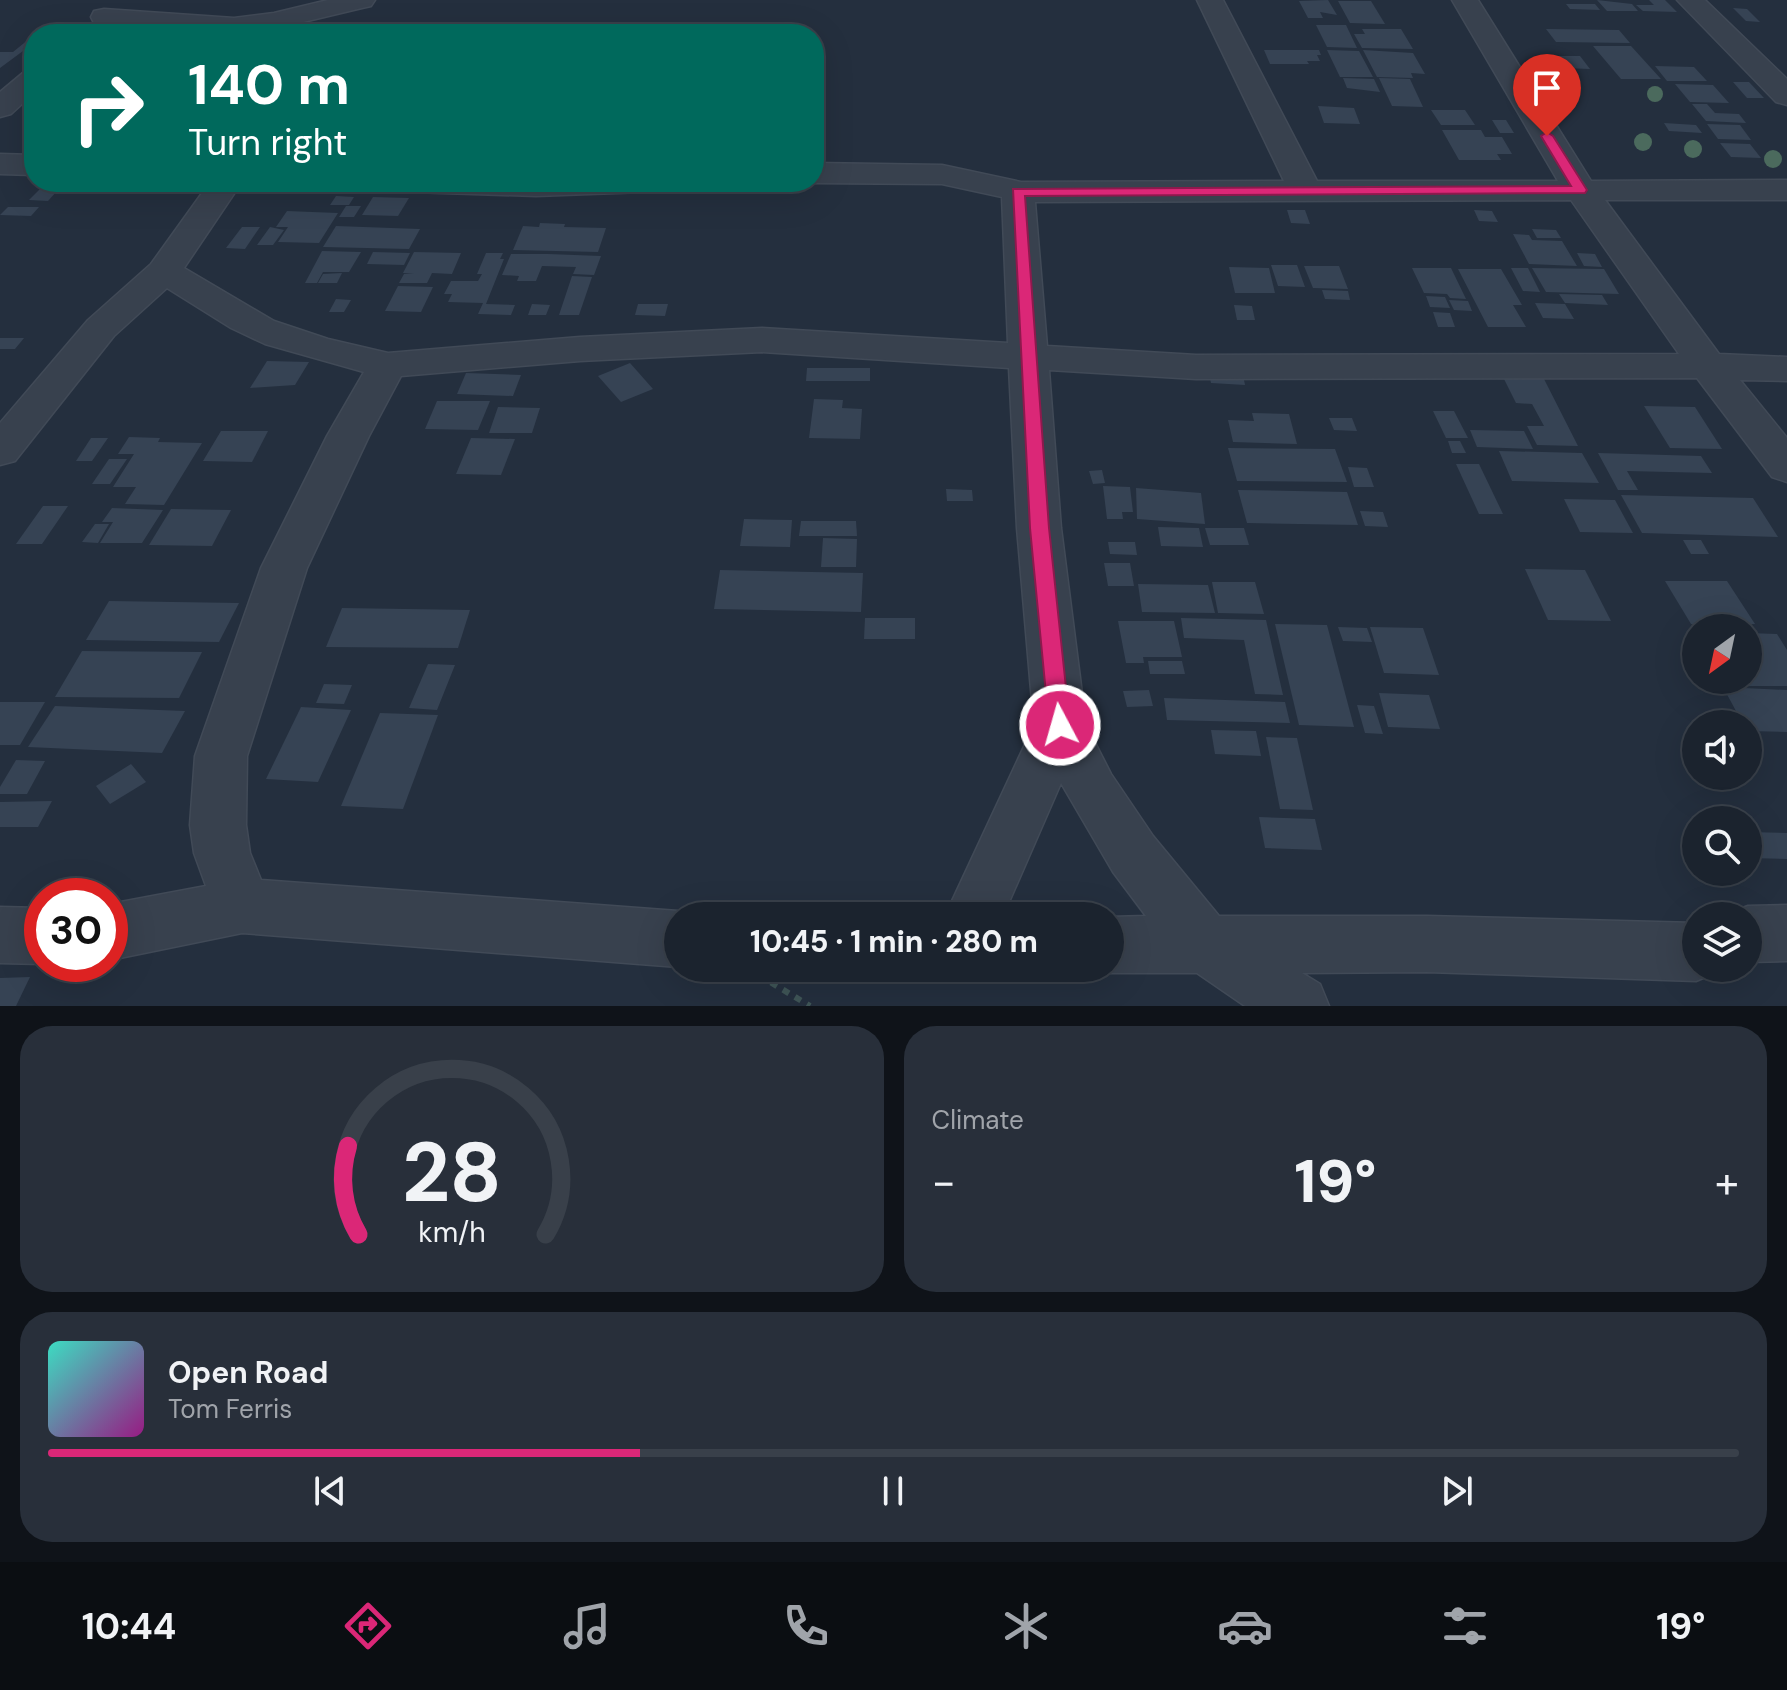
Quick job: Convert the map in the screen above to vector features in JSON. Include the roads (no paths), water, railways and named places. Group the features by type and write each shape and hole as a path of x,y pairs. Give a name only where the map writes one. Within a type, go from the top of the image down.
{"street":[{"path":"262,24 362,0"},
{"path":"347,24 370,0"},
{"path":"1210,0 1306,192"},
{"path":"1465,0 1580,190 1708,366 1787,467"},
{"path":"1690,0 1782,84"},
{"path":"104,17 176,24"},
{"path":"0,108 24,87"},
{"path":"0,164 24,165"},
{"path":"824,173 930,171 986,180 1018,192 1787,190"},
{"path":"0,451 101,328 164,272 219,192"},
{"path":"1018,192 1031,356 1037,498 1060,725 1092,791 1133,854 1206,945 1298,1006"},
{"path":"164,272 191,285 245,321 275,334 313,348 388,365 609,347 762,340 1196,367 1708,366 1787,369"},
{"path":"242,906 222,853 220,839 221,756 284,568 348,436 388,365"},
{"path":"980,902 1060,725"},
{"path":"128,928 242,906 664,938"},
{"path":"1762,934 1787,933"},
{"path":"0,935 24,936"},
{"path":"1124,945 1427,944 1682,936"},
{"path":"1427,944 1682,952"},
{"path":"1762,953 1787,954"}]}
